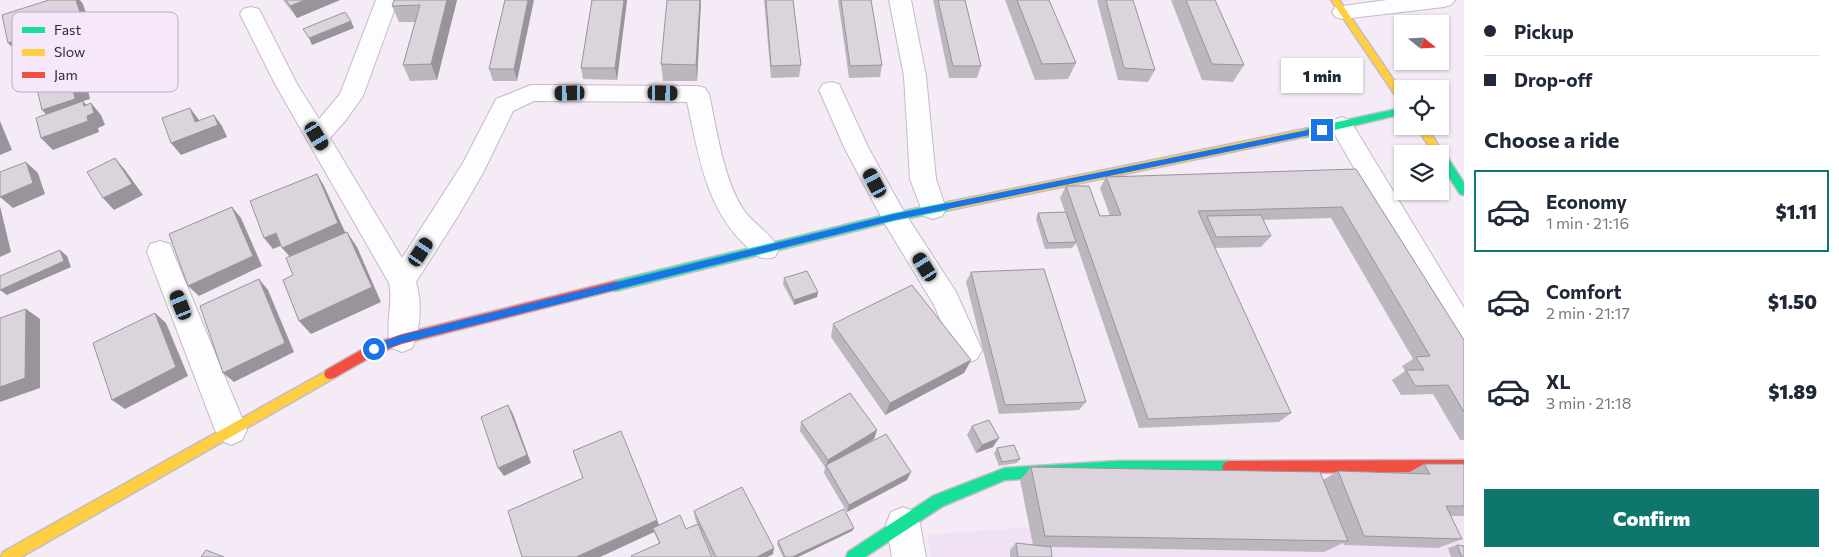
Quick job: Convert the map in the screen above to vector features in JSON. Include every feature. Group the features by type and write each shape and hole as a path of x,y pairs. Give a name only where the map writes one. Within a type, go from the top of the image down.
{"main road":[{"path":"1339,6 1394,87"},
{"path":"8,557 374,349 402,339 894,217 1342,126 1394,113"},
{"path":"1449,170 1464,192"},
{"path":"853,557 938,501 1005,474 1118,466 1464,466"}],"street":[{"path":"317,136 338,114 351,96 387,0"},
{"path":"900,0 915,76 923,179 933,210"},
{"path":"1339,6 1444,0"},
{"path":"250,14 286,84 402,281 406,296 402,339"},
{"path":"831,90 857,150 894,217 946,300 967,350"},
{"path":"402,281 449,209 474,166 504,105 531,94 590,92 697,94 711,156 724,195 734,216 766,249"},
{"path":"1342,126 1464,334"},
{"path":"160,252 231,430"},
{"path":"903,524 909,557"}],"shaded area":[{"path":"1464,494 1464,557 931,557 927,535"}],"building":[{"path":"49,0 76,0 80,12 12,12 12,42 8,43 2,15"},
{"path":"286,0 305,0 290,6"},
{"path":"394,0 447,0 431,64 403,65 420,5 392,6"},
{"path":"505,0 528,0 514,69 489,69"},
{"path":"592,0 624,0 615,68 581,68"},
{"path":"667,0 700,0 696,65 661,64"},
{"path":"766,0 793,0 801,65 771,66"},
{"path":"841,0 871,0 882,65 850,66"},
{"path":"938,0 965,0 981,66 953,66"},
{"path":"1017,0 1049,0 1076,63 1042,64"},
{"path":"1106,0 1133,0 1155,70 1124,68"},
{"path":"1186,0 1215,0 1244,65 1212,64"},
{"path":"345,12 351,21 309,38 303,29"},
{"path":"38,92 74,92 75,99 42,110"},
{"path":"83,101 84,106 91,103 94,113 87,116 88,121 41,138 36,118"},
{"path":"190,108 195,122 214,115 218,125 171,143 162,118"},
{"path":"115,158 132,184 103,198 87,172"},
{"path":"26,162 33,183 0,197 0,172"},
{"path":"1356,169 1464,340 1464,412 1448,385 1415,386 1406,370 1424,370 1416,357 1430,356 1342,207 1198,211 1291,413 1148,419 1066,186 1089,186 1100,216 1121,215 1106,177"},
{"path":"317,174 338,223 282,248 276,233 264,238 250,201"},
{"path":"232,207 253,256 188,286 169,234"},
{"path":"1066,212 1076,242 1048,243 1038,213"},
{"path":"1261,215 1271,236 1216,237 1207,216"},
{"path":"347,232 372,287 299,321 283,280 293,275 286,258"},
{"path":"60,250 64,261 0,290 0,276"},
{"path":"1044,269 1086,402 1005,405 971,272"},
{"path":"807,271 818,292 794,300 784,278"},
{"path":"259,279 285,343 223,373 200,306"},
{"path":"912,285 971,360 890,403 833,324"},
{"path":"26,309 25,378 0,387 0,318"},
{"path":"155,313 176,367 112,400 93,343"},
{"path":"850,393 877,430 828,460 801,422"},
{"path":"508,405 527,455 498,468 481,417"},
{"path":"989,420 999,438 982,445 972,426"},
{"path":"621,431 657,520 576,557 522,557 508,511 583,478 573,451"},
{"path":"886,434 911,472 849,505 826,465"},
{"path":"1014,445 1020,459 1002,462 997,448"},
{"path":"1424,464 1464,464 1464,506 1446,506 1462,539 1364,536 1338,471 1430,474"},
{"path":"1031,467 1320,472 1348,541 1045,536"},
{"path":"742,487 774,548 757,557 716,557 694,511"},
{"path":"844,509 854,528 792,557 785,557 778,541"},
{"path":"680,515 686,529 698,524 712,557 631,556 660,543 653,528"},
{"path":"1016,543 1051,547 1052,557 1018,557"},
{"path":"1457,545 1464,546 1464,557 1462,557"},
{"path":"206,550 224,557 201,557"}],"traffic: fast":[{"path":"1305,133 1394,113"},
{"path":"1449,168 1464,191"},
{"path":"615,286 894,217 949,206"},
{"path":"853,557 938,501 1005,474 1118,467 1229,467"}],"traffic: slow":[{"path":"1335,0 1394,87"},
{"path":"949,206 1305,133"},
{"path":"1427,135 1433,145"},
{"path":"8,557 330,374"}],"traffic: jam":[{"path":"330,374 374,349 402,339 615,286"},
{"path":"1229,467 1464,466"}],"route":[{"path":"374,349 402,339 894,217 1322,130"}]}
